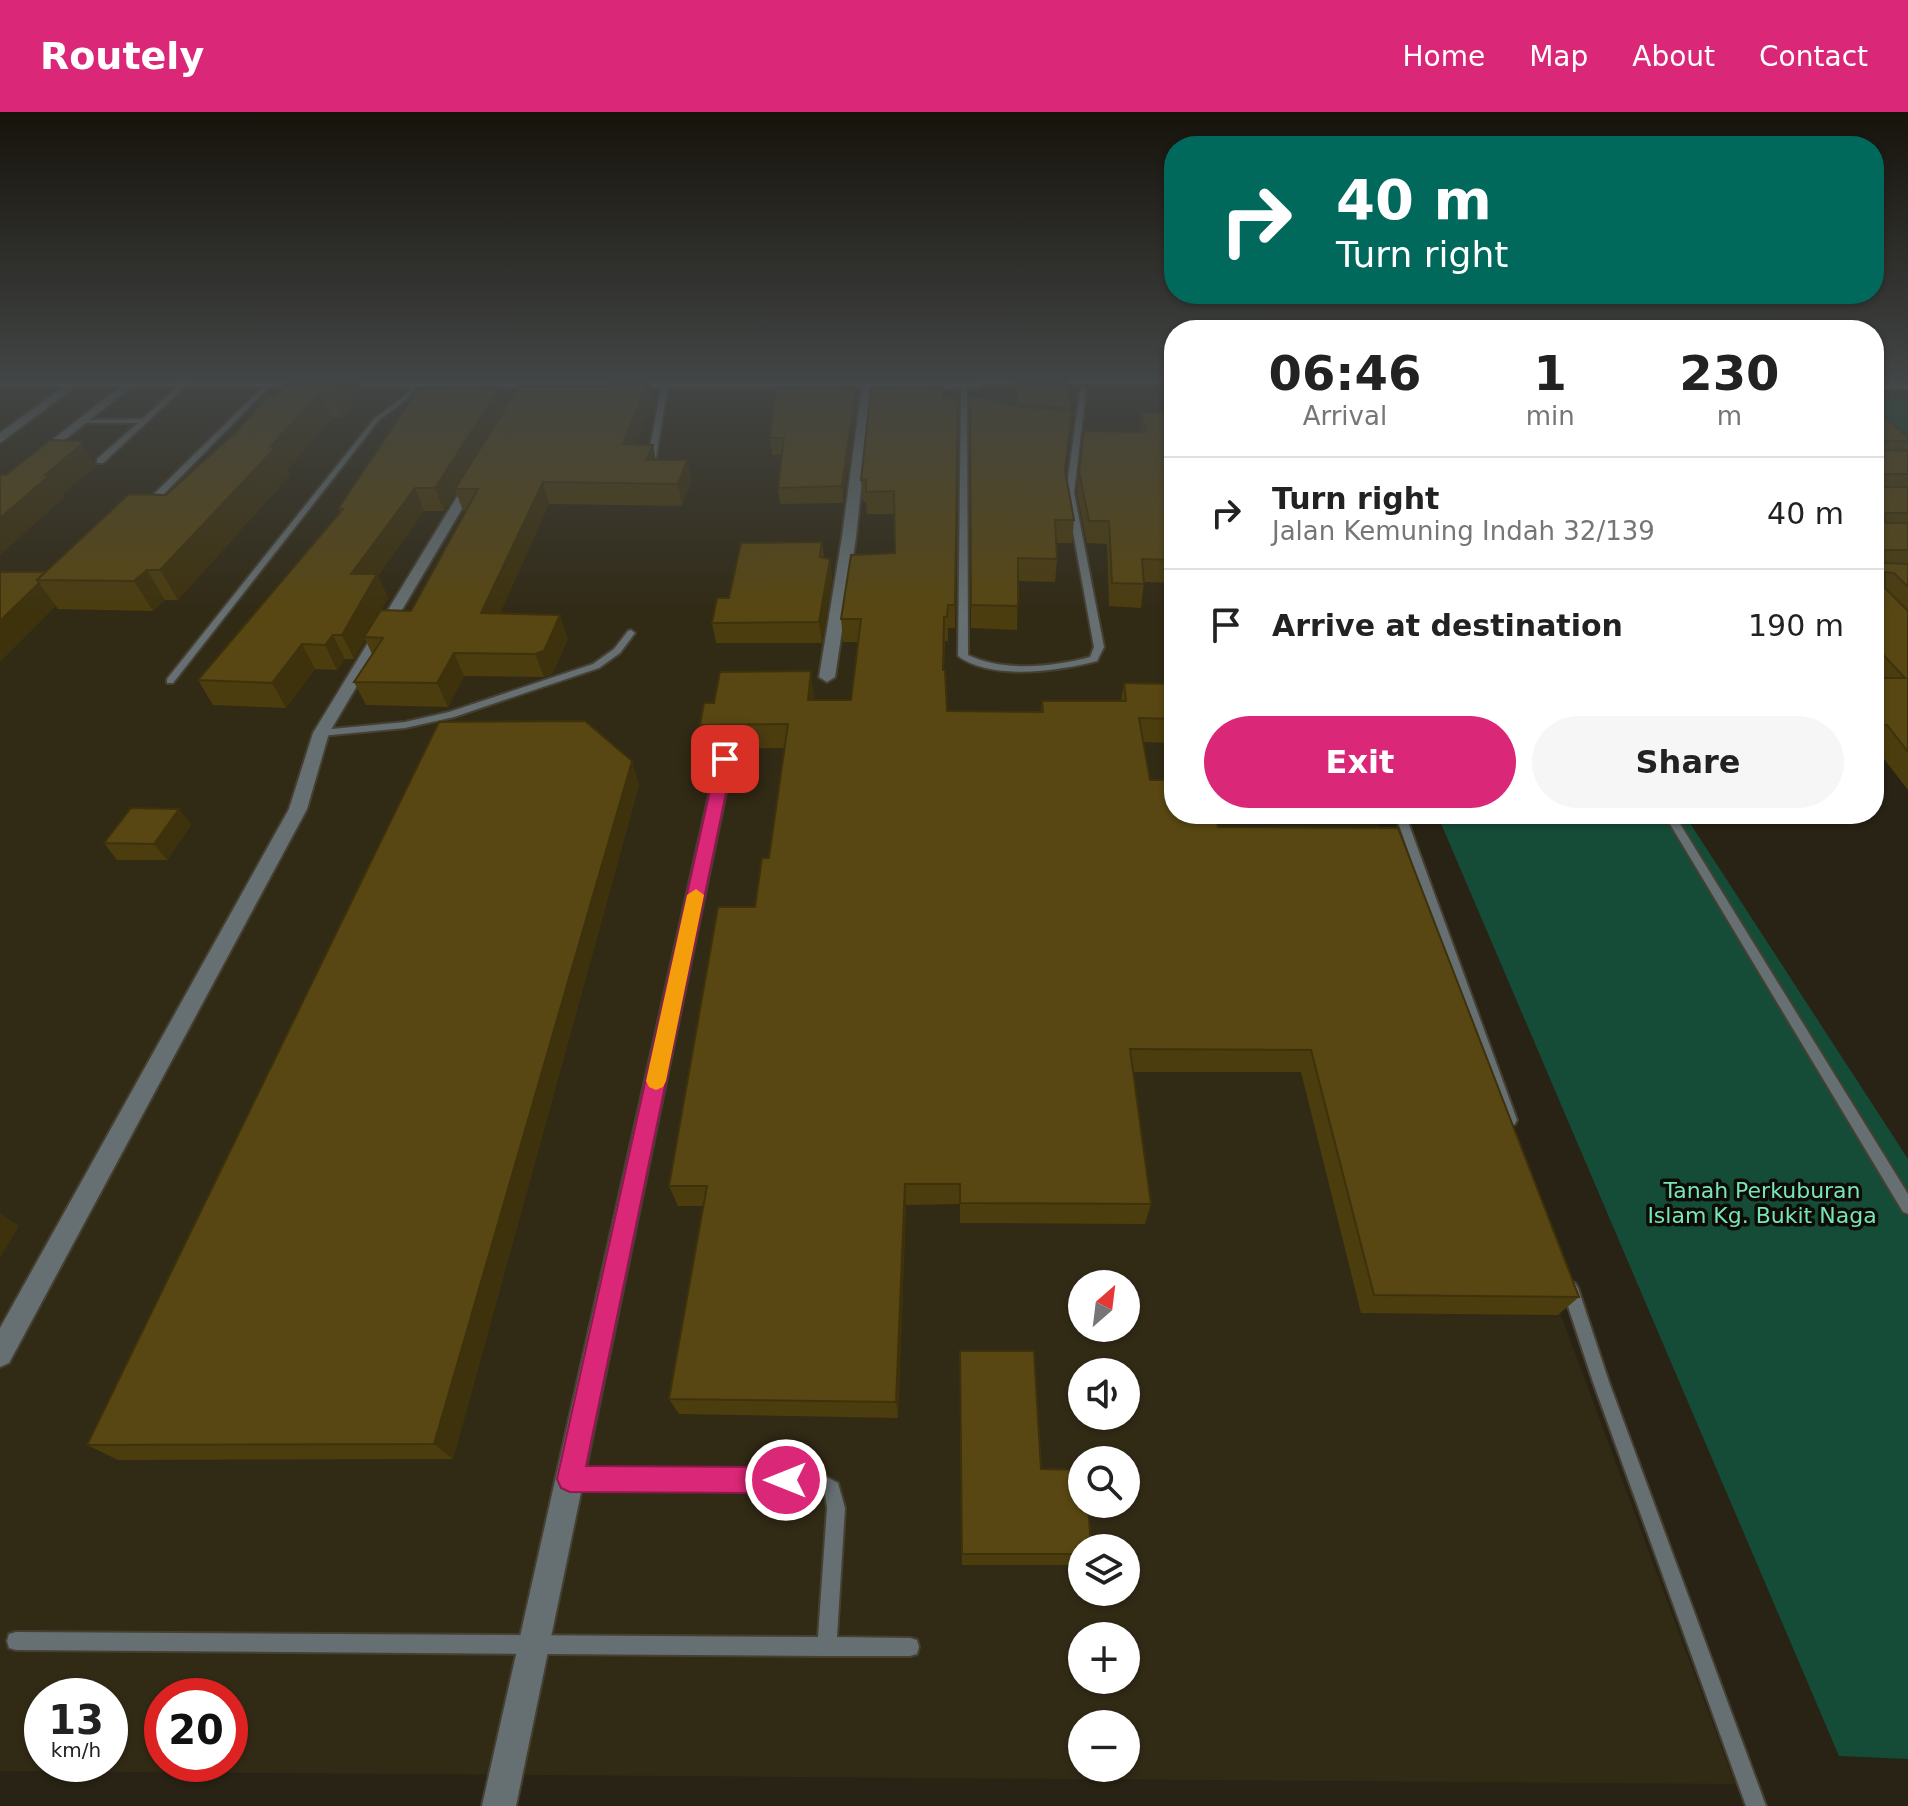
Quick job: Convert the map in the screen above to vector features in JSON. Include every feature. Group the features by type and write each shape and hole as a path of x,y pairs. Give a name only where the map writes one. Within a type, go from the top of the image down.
{"street":[{"path":"0,487 38,457"},
{"path":"827,677 858,457"},
{"path":"0,1354 298,809 321,733 482,465"},
{"path":"499,1806 725,759"}],"lane":[{"path":"100,461 104,457"},
{"path":"144,509 196,457"},
{"path":"170,681 347,457"},
{"path":"965,457 963,656 976,664 991,667 1078,664 1094,659 1099,647 1070,493 1074,457"},
{"path":"321,733 405,725 451,715 596,666 617,651 631,633"},
{"path":"1404,824 1515,1135"},
{"path":"1675,824 1908,1207"},
{"path":"1563,1268 1601,1382 1756,1806"},
{"path":"570,1479 817,1480 832,1489 836,1508 827,1647"},
{"path":"16,1641 910,1647"}],"shaded area":[{"path":"0,457 1164,457 1164,824 1379,824 1735,1784 1140,1780 1140,1710 1068,1710 1068,1779 248,1773 248,1678 144,1678 144,1772 128,1772 128,1678 24,1678 24,1771 0,1771"}],"green space":[{"name":"Tanah Perkuburan Islam Kg. Bukit Naga","path":"1441,824 1690,824 1908,1159 1908,1759 1839,1756"}],"building":[{"path":"29,457 66,457 0,518 0,475 6,475"},
{"path":"208,457 267,457 160,570 147,570 134,581 37,580 129,494 166,495"},
{"path":"373,457 455,457 435,488 415,488 351,574 377,574 342,635 333,635 325,645 302,644 272,683 198,680 343,509 338,509"},
{"path":"475,457 687,460 678,484 543,482 481,613 560,615 544,651 535,654 454,653 437,683 354,682 383,638 364,637 381,610 411,611 478,489 455,489"},
{"path":"782,457 846,457 842,486 778,488"},
{"path":"863,457 957,457 955,605 948,605 947,617 944,617 943,670 947,711 1043,712 1042,701 1126,701 1124,683 1164,684 1164,719 1139,718 1150,780 1164,780 1164,824 1398,828 1579,1297 1374,1295 1311,1050 1130,1049 1151,1204 960,1203 960,1184 905,1184 896,1402 669,1399 707,1186 669,1186 718,907 755,907 762,858 769,858 788,724 700,725 704,703 714,703 720,672 811,671 808,700 851,700 861,619 841,619 851,555 895,553 894,491 866,492 866,480 861,480"},
{"path":"970,457 1067,457 1065,470 1074,520 1055,520 1057,559 1018,558 1018,606 971,605"},
{"path":"1081,457 1164,457 1164,560 1142,559 1144,584 1112,583 1109,521 1089,521 1079,471"},
{"path":"1884,457 1908,457 1908,474 1885,474 1884,477"},
{"path":"1884,486 1908,487 1908,513 1884,515"},
{"path":"1884,518 1886,523 1908,523 1908,550 1884,552"},
{"path":"822,542 820,557 830,559 819,622 712,623 717,598 729,598 741,543"},
{"path":"1884,563 1908,564 1908,587 1894,573 1885,572 1885,588 1908,611 1908,752 1884,725 1884,678 1905,678 1884,656"},
{"path":"0,572 45,572 37,580 39,583 0,621"},
{"path":"585,721 632,761 434,1444 87,1445 439,722"},
{"path":"131,808 179,809 154,844 104,843"},
{"path":"960,1351 1034,1351 1041,1469 1068,1470 1068,1518 1089,1518 1090,1534 1068,1534 1068,1554 962,1554"}],"slow traffic":[{"path":"656,1081 696,895"}],"route":[{"path":"725,759 570,1479 786,1480"}]}
